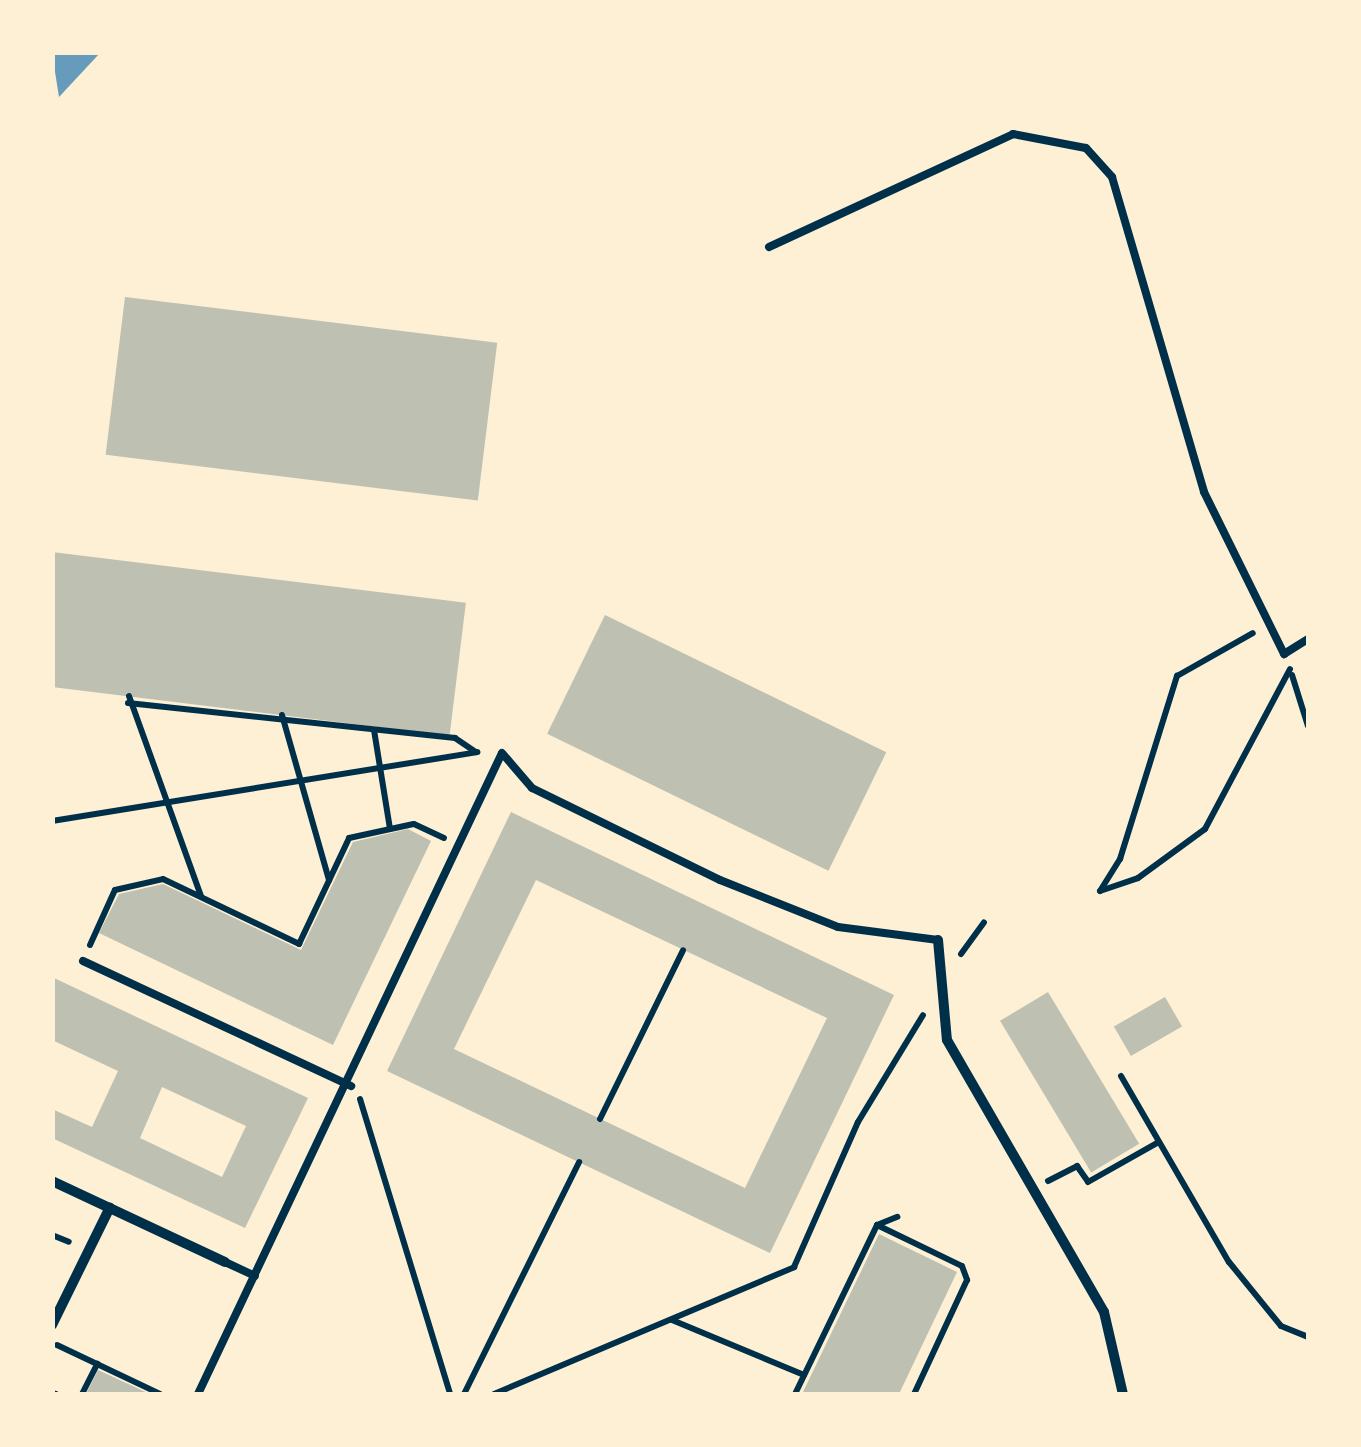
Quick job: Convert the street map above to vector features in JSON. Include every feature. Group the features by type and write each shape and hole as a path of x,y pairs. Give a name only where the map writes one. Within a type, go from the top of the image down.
{"street":[{"path":"938,940 948,1040 1104,1312 1123,1394"},
{"path":"52,1181 225,1262"},
{"path":"52,1325 110,1208"}],"lane":[{"path":"769,247 1013,134 1086,148 1112,177 1189,452 1284,654 1308,640"},
{"path":"198,1394 351,1086 502,752 532,788 720,880 838,927 938,940"},
{"path":"82,961 351,1086"},
{"path":"225,1262 255,1276"}],"path":[{"path":"1272,629 1237,635 1177,676 1120,859 1100,891 1138,878 1205,829 1292,676"},
{"path":"1284,654 1308,726"},
{"path":"202,896 128,699 455,738"},
{"path":"282,718 329,880"},
{"path":"374,730 390,829"},
{"path":"52,820 477,752"},
{"path":"82,961 115,890 163,879 299,944 349,838 414,824 460,846"},
{"path":"600,1119 683,950"},
{"path":"494,1394 794,1267 858,1122 944,979"},
{"path":"1120,1076 1229,1262 1281,1326 1308,1337"},
{"path":"351,1086 366,1108 450,1394"},
{"path":"1077,1166 1088,1182 1159,1142"},
{"path":"464,1394 579,1162"},
{"path":"795,1394 877,1224 897,1217"},
{"path":"877,1224 962,1266 967,1280 914,1394"},
{"path":"671,1320 804,1375"},
{"path":"52,1343 160,1394"},
{"path":"82,1394 97,1364"}],"water":[{"path":"53,52 100,53 59,97"}],"building":[{"path":"125,297 497,343 478,501 106,455"},
{"path":"52,552 466,603 450,736 52,687"},
{"path":"605,615 886,752 828,871 547,734"},
{"path":"511,812 894,995 770,1253 387,1071","holes":["536,880 827,1018 745,1188 454,1049"]},
{"path":"408,829 431,841 333,1045 99,933 119,894 163,884 301,950 353,842"},
{"path":"52,977 308,1098 245,1228 52,1138 52,1109 92,1127 118,1071 52,1040","holes":["162,1087 246,1126 222,1177 140,1138"]},
{"path":"1048,992 1139,1144 1091,1173 1000,1021"},
{"path":"1165,997 1182,1026 1131,1056 1114,1026"},
{"path":"879,1234 957,1272 899,1394 802,1394"},
{"path":"98,1370 150,1394 86,1394"}]}
